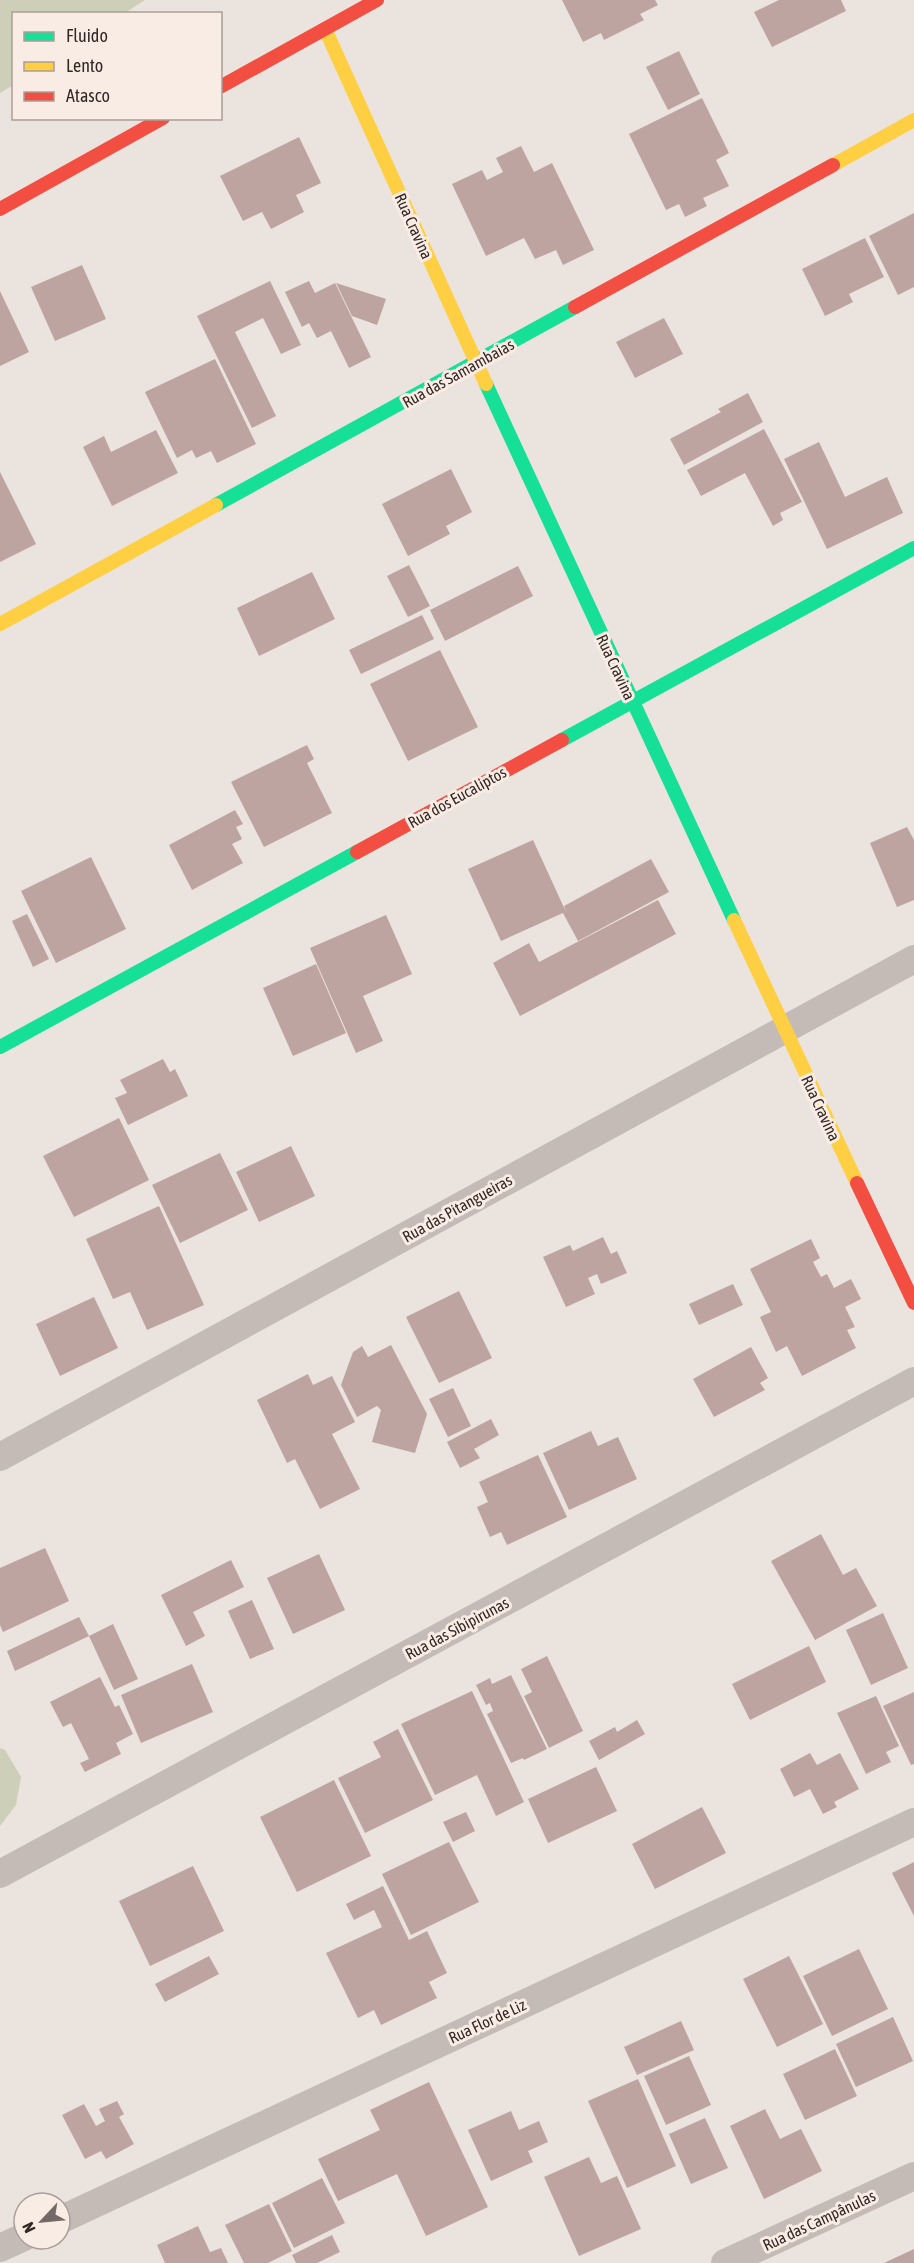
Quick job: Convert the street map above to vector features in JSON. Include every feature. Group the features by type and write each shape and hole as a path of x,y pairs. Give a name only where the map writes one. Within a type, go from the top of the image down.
{"street":[{"path":"222,86 377,0"},
{"name":"Rua Cravina","path":"325,29 632,701 914,1303"},
{"path":"0,209 159,120"},
{"name":"Rua das Samambaias","path":"0,624 914,120"},
{"name":"Rua dos Eucaliptos","path":"0,1047 914,548"},
{"name":"Rua das Pitangueiras","path":"0,1457 914,959"},
{"name":"Rua das Sibipirunas","path":"0,1874 914,1381"},
{"name":"Rua Flor de Liz","path":"72,2214 914,1822"},
{"name":"Rua das Campânulas","path":"725,2263 914,2176"}],"green space":[{"path":"0,0 145,0 127,12 12,12 12,86 0,93"},
{"path":"0,1748 5,1750 21,1777 16,1805 0,1826"}],"building":[{"path":"562,0 655,0 658,5 640,14 644,20 604,40 601,33 583,42"},
{"path":"779,0 841,0 846,11 772,47 754,12"},
{"path":"679,51 700,94 668,110 646,67"},
{"path":"702,98 729,153 716,160 729,186 703,198 707,206 685,217 679,204 666,210 629,134"},
{"path":"299,137 321,183 296,195 304,212 271,229 262,212 243,221 220,176"},
{"path":"521,146 534,172 552,163 594,250 563,265 556,250 535,259 524,238 486,256 452,184 482,170 487,180 503,172 496,158"},
{"path":"914,213 914,287 898,295 869,236"},
{"path":"865,238 884,277 849,294 853,302 825,316 802,269"},
{"path":"82,265 106,319 55,341 31,287"},
{"path":"270,281 301,345 281,354 263,318 235,332 276,416 252,428 197,316"},
{"path":"309,281 315,293 335,283 371,357 349,368 331,331 317,338 309,323 302,327 285,292"},
{"path":"336,283 386,299 377,325 352,316"},
{"path":"0,291 29,352 0,366"},
{"path":"664,318 683,354 635,378 616,342"},
{"path":"215,359 256,444 217,463 211,451 196,458 192,450 177,458 145,392"},
{"path":"748,393 763,422 684,465 670,439 721,412 718,409"},
{"path":"764,429 802,502 780,513 783,520 773,526 745,473 701,496 687,470"},
{"path":"156,430 178,473 112,506 83,447 104,436 111,452"},
{"path":"819,442 845,497 887,477 903,513 827,549 784,459"},
{"path":"451,469 472,512 446,526 450,534 408,556 382,504"},
{"path":"0,472 36,544 0,562"},
{"path":"409,565 430,606 408,617 387,576"},
{"path":"518,566 533,596 445,641 430,610"},
{"path":"312,572 335,619 259,656 237,608"},
{"path":"422,615 434,639 361,674 349,650"},
{"path":"440,650 478,727 408,761 370,684"},
{"path":"307,745 314,759 307,763 332,813 264,847 231,782"},
{"path":"235,810 243,824 236,827 242,839 232,844 243,863 192,890 169,845"},
{"path":"907,827 914,840 914,900 897,907 870,843"},
{"path":"533,840 566,912 564,906 651,859 669,892 578,941 563,913 501,941 468,869"},
{"path":"91,857 126,929 56,963 21,891"},
{"path":"658,900 676,934 520,1016 493,963 529,943 539,962"},
{"path":"27,914 49,959 33,967 12,921"},
{"path":"386,915 412,974 363,996 383,1041 356,1053 310,948"},
{"path":"316,964 346,1033 293,1056 263,988"},
{"path":"163,1059 170,1072 175,1069 188,1096 128,1125 115,1098 127,1093 120,1080"},
{"path":"119,1118 149,1180 74,1217 43,1156"},
{"path":"291,1146 315,1196 259,1222 236,1172"},
{"path":"220,1153 248,1210 180,1243 152,1185"},
{"path":"159,1206 204,1305 147,1330 130,1292 113,1299 86,1239"},
{"path":"603,1237 611,1254 617,1251 627,1273 601,1284 597,1274 588,1278 595,1294 566,1307 543,1257 570,1245 573,1251"},
{"path":"811,1239 820,1258 813,1262 821,1277 827,1274 834,1288 851,1279 861,1299 845,1307 855,1327 847,1330 856,1348 802,1376 787,1346 776,1352 760,1317 771,1312 750,1269"},
{"path":"733,1284 743,1305 699,1325 689,1304"},
{"path":"459,1291 492,1358 439,1383 406,1317"},
{"path":"94,1297 118,1348 60,1376 36,1324"},
{"path":"391,1345 427,1414 415,1453 372,1442 381,1410 377,1406 357,1417 341,1385 353,1352 362,1346 368,1357"},
{"path":"751,1347 768,1378 760,1383 765,1390 714,1417 693,1379"},
{"path":"308,1374 313,1385 332,1376 355,1422 332,1434 360,1489 320,1509 295,1459 287,1463 257,1400"},
{"path":"453,1388 471,1426 448,1437 429,1399"},
{"path":"491,1419 499,1435 474,1449 480,1458 460,1468 447,1442"},
{"path":"591,1431 598,1446 618,1437 637,1479 569,1510 543,1453"},
{"path":"538,1455 567,1517 507,1545 501,1532 490,1537 477,1507 488,1502 479,1482"},
{"path":"821,1534 843,1575 856,1568 877,1606 815,1640 771,1561"},
{"path":"45,1548 69,1601 3,1632 0,1625 0,1568"},
{"path":"319,1554 345,1610 293,1634 267,1578"},
{"path":"231,1560 244,1587 193,1612 205,1636 186,1646 161,1595"},
{"path":"252,1600 274,1649 250,1659 228,1611"},
{"path":"883,1613 908,1668 871,1685 846,1630"},
{"path":"79,1617 89,1636 15,1671 7,1651"},
{"path":"113,1624 138,1679 114,1690 89,1636"},
{"path":"809,1646 826,1682 750,1720 732,1684"},
{"path":"547,1656 583,1731 549,1748 524,1696 532,1692 521,1669"},
{"path":"192,1664 213,1712 141,1743 121,1695"},
{"path":"511,1675 547,1749 524,1760 523,1758 511,1763 487,1714 493,1711 490,1703 486,1705 476,1685 490,1678 492,1684"},
{"path":"100,1677 115,1707 119,1705 133,1734 116,1743 121,1754 85,1772 80,1763 89,1759 71,1723 63,1727 50,1702"},
{"path":"472,1691 524,1802 496,1816 477,1775 435,1795 401,1724"},
{"path":"914,1692 914,1764 911,1765 883,1706"},
{"path":"876,1696 899,1746 886,1752 891,1762 866,1774 837,1713"},
{"path":"637,1720 645,1734 599,1760 589,1741 615,1727 617,1732"},
{"path":"398,1729 433,1800 365,1833 338,1778 381,1757 373,1742"},
{"path":"810,1753 817,1765 840,1753 859,1789 834,1802 837,1807 823,1814 810,1789 794,1797 780,1769"},
{"path":"596,1767 617,1811 548,1843 528,1799"},
{"path":"334,1780 371,1856 297,1892 260,1817"},
{"path":"702,1807 726,1853 655,1889 632,1844"},
{"path":"466,1812 475,1831 453,1842 443,1822"},
{"path":"449,1842 479,1902 411,1935 382,1874"},
{"path":"914,1862 914,1916 892,1873"},
{"path":"193,1866 224,1931 150,1966 119,1901"},
{"path":"383,1886 409,1940 427,1931 447,1973 429,1982 437,1998 381,2025 374,2010 358,2018 326,1953 382,1927 374,1910 354,1920 346,1904"},
{"path":"859,1949 888,2009 832,2036 803,1976"},
{"path":"209,1956 219,1974 165,2002 155,1984"},
{"path":"789,1956 823,2024 777,2047 743,1979"},
{"path":"893,2017 913,2061 856,2087 836,2044"},
{"path":"681,2021 694,2050 637,2075 624,2047"},
{"path":"835,2049 857,2096 805,2120 783,2074"},
{"path":"689,2056 711,2105 666,2125 644,2076"},
{"path":"638,2079 676,2166 627,2188 588,2101"},
{"path":"429,2082 488,2207 426,2236 397,2174 338,2201 318,2159 380,2130 370,2110"},
{"path":"117,2101 124,2114 119,2117 134,2144 106,2159 101,2151 85,2159 62,2115 84,2104 96,2126 105,2121 99,2109"},
{"path":"765,2109 780,2139 801,2129 822,2171 764,2199 730,2126"},
{"path":"511,2111 519,2130 539,2121 548,2142 528,2151 533,2162 491,2181 468,2130"},
{"path":"705,2118 728,2168 691,2184 669,2134"},
{"path":"589,2157 601,2183 617,2176 641,2229 579,2256 544,2177"},
{"path":"322,2178 345,2223 294,2248 272,2203"},
{"path":"269,2204 292,2251 268,2263 244,2263 225,2225"},
{"path":"198,2226 210,2252 221,2248 228,2263 165,2263 157,2245"},
{"path":"332,2235 340,2252 317,2263 296,2263 292,2255"},
{"path":"914,2249 914,2263 884,2263"}],"traffic: fast":[{"path":"216,505 575,307"},
{"path":"486,384 734,920"},
{"path":"562,740 914,548"},
{"path":"0,1047 357,852"}],"traffic: slow":[{"path":"325,29 486,384"},
{"path":"833,165 914,120"},
{"path":"0,624 216,505"},
{"path":"734,920 857,1183"}],"traffic: jam":[{"path":"222,86 377,0"},
{"path":"0,209 159,120"},
{"path":"575,307 833,165"},
{"path":"357,852 562,740"},
{"path":"857,1183 914,1303"}]}
